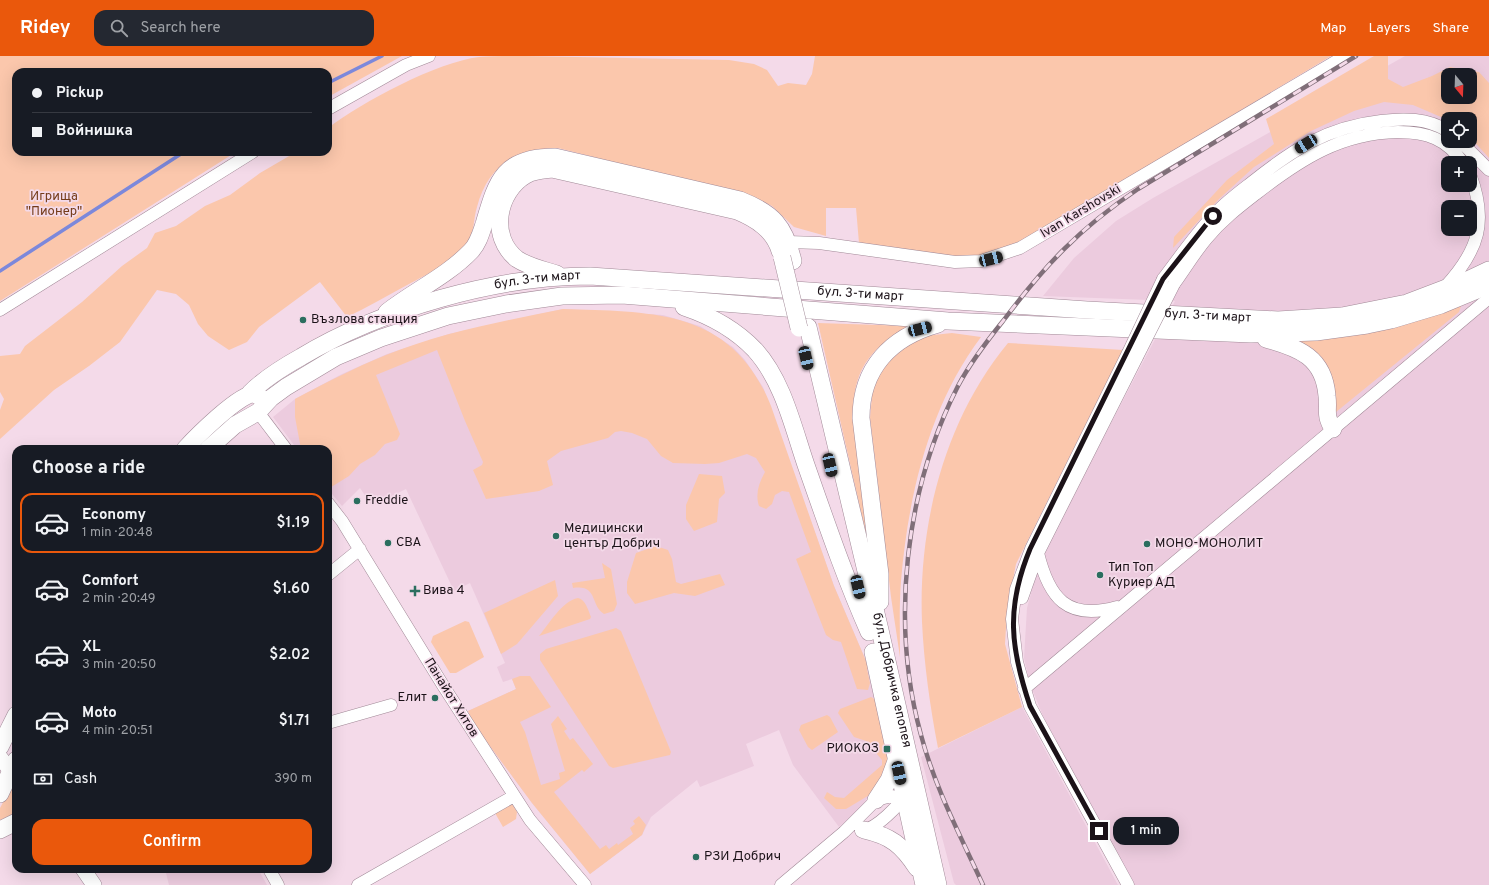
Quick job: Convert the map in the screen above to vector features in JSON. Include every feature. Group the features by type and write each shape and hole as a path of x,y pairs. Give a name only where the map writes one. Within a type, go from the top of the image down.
{"main road":[{"path":"377,319 407,296 461,261 473,249 479,238 494,189 501,177 511,168 524,161 541,157 555,157 740,200 755,206 777,222 785,251"},
{"path":"563,276 527,265 517,258 509,250 500,227 503,202 508,190 527,174 538,170 552,169 737,211 764,226 785,251"},
{"name":"бул. Добричка епопея","path":"785,251 874,631 914,783 911,801 922,880"},
{"name":"бул. 3-ти март","path":"189,445 206,428 277,371 327,341 377,319 443,299 500,285 563,276 598,277 1088,310 1278,320 1342,316 1407,303 1442,291 1489,270"},
{"name":"бул. 3-ти март","path":"213,445 235,426 258,412 271,398 286,387 336,357 381,338 448,316 506,304 562,296 622,295 948,321 1251,334 1316,332 1367,325 1434,307 1489,285"},
{"path":"659,298 705,314 742,337 765,364 776,381 847,582 874,631"},
{"path":"874,631 880,574 861,418 861,401 865,384 872,369 899,341 920,329 948,321"},
{"path":"1251,334 1293,346 1313,359 1324,379 1327,394 1327,418 1333,428"},
{"path":"246,396 258,396 262,404 258,412"},
{"name":"бул. Добричка епопея","path":"874,631 896,761 911,801 938,885"},
{"path":"0,747 12,723"},
{"path":"876,800 889,780 896,761"},
{"path":"0,794 12,773"},
{"path":"0,830 12,824"},
{"path":"864,830 882,834 891,839 912,860 922,880"}],"street":[{"path":"332,107 400,68 429,56"},
{"name":"Ivan Karshovski","path":"785,251 819,243 955,262 981,261 1000,256 1020,248 1345,56"},
{"path":"1015,642 1023,593 1038,553 1169,282 1213,216 1229,200 1283,157 1330,132 1359,124 1392,119 1431,122 1441,127"},
{"path":"1169,282 1207,238 1236,209 1312,154 1339,142 1364,136 1387,133 1428,135 1448,147 1456,156"},
{"path":"1467,148 1489,170"},
{"path":"0,310 248,156"},
{"path":"1442,291 1466,261 1473,248 1479,227 1480,209 1477,192"},
{"path":"1024,689 1489,298"},
{"path":"1128,885 1030,706 1017,662 1012,619 1016,589 1025,562 1133,355"},
{"path":"258,412 283,445"},
{"name":"Панайот Хитов","path":"332,508 360,549 444,687 530,820 585,885"},
{"path":"332,572 360,549"},
{"path":"1038,553 1045,580 1050,590 1063,604 1092,612 1101,612 1122,606"},
{"path":"332,723 391,705"},
{"path":"0,757 12,768"},
{"path":"358,885 514,796"},
{"path":"781,885 844,832 876,800 892,796 911,801"},
{"path":"844,832 864,830 893,810 911,801"},
{"path":"86,873 94,885"},
{"path":"270,873 278,885"}],"shaded area":[{"path":"1405,56 1489,56 1489,885 1134,885 1043,716 1030,684 1024,658 1027,608 1041,557 1175,301 1043,296 1074,258 1116,221 1153,198"},
{"path":"563,309 663,315 700,326 733,347 745,360 763,387 834,586 869,668 888,760 871,794 858,810 839,827 793,765 779,730 746,744 754,766 700,787 697,780 651,817 642,835 590,874 532,803 475,726 468,711 516,689 512,679 503,682 497,667 505,663 470,583 454,591 406,489 372,506 360,488 342,506 332,494 332,445 294,445 273,417 295,399 342,374 387,354 449,334"},
{"path":"1022,707 1118,885 956,885 954,883 921,757"},
{"path":"166,873 260,873 267,885 169,885"}],"green space":[{"name":"Игрища \"Пионер\"","path":"0,56 402,56 332,95 332,68 12,68 12,156 230,156 0,301"},
{"path":"496,56 729,60 754,64 767,70 778,86 788,83 806,85 812,74 815,56 1331,56 1018,244 980,257 955,257 859,243 856,208 826,208 826,236 794,227 772,206 756,198 558,148 530,151 506,162 497,170 482,192 469,241 454,257 424,276 347,317 320,282 259,327 247,342 229,350 208,336 198,324 189,305 176,294 157,290 120,342 54,390 0,439 0,410 4,399 0,392 0,356 20,354 25,346 82,302 122,266 147,248 155,233 176,226 205,206 230,195 260,173 289,156 332,156 332,125 380,95 422,75 462,60"},
{"path":"1374,56 1388,56 1388,79 1403,87 1441,72 1441,104 1477,104 1477,72 1489,83 1489,158 1477,145 1477,112 1441,112 1441,117 1413,105 1384,102 1354,111 1311,131 1254,167 1219,199 1173,248 1174,237 1227,180 1274,144 1266,119"},
{"path":"1461,306 1459,312 1336,412 1331,382 1322,360 1300,341 1341,337 1381,329 1421,319"},
{"path":"563,309 659,315 686,322 712,333 735,350 755,374 771,406 834,586 869,668 867,669 870,683 868,690 857,689 841,642 833,640 826,635 796,559 811,552 789,492 782,491 775,495 772,504 766,509 759,506 757,497 758,489 765,472 756,458 747,454 719,463 673,463 661,456 647,439 632,433 621,431 615,432 608,438 561,451 547,461 553,485 539,491 486,499 473,470 482,465 483,462 437,350 376,375 400,434 397,440 385,444 375,455 360,464 349,476 332,487 332,445 300,445 295,417 295,399 362,365 408,347 451,334"},
{"path":"818,323 909,326 883,344 873,353 865,364 856,387 853,419 874,569"},
{"path":"952,333 981,337 963,364 948,392 924,453 909,517 904,549 901,581 900,657 891,597 870,418 873,385 888,361 904,348 924,336"},
{"path":"1008,343 1123,350 1016,564 1007,611 1005,644 1022,707 938,748 932,716 924,654 922,622 922,585 925,548 931,511 940,474 952,439 967,405 986,373"},
{"path":"699,474 722,476 725,493 719,499 717,522 694,531 686,519 686,505"},
{"path":"656,546 668,550 672,559 676,582 681,584 720,574 725,585 695,596 674,593 635,604 627,593 627,582 636,553"},
{"path":"602,563 611,569 617,604 614,611 604,614 597,606 590,592 586,589 573,588 572,583 605,578"},
{"path":"555,580 558,596 517,644 501,654 484,613"},
{"path":"578,598 583,601 586,606 591,617 590,619 539,636 561,608 572,600"},
{"path":"465,621 469,622 484,657 456,673 450,673 431,642 433,636"},
{"path":"616,628 621,631 671,752 670,755 613,768 609,766 540,660 540,654 546,649"},
{"path":"520,676 530,676 551,707 520,722 525,732 541,785 560,779 559,773 565,771 551,724 558,716 567,729 564,731 570,740 573,738 593,764 584,772 582,770 554,792 600,849 606,845 609,849 617,843 618,845 633,834 630,828 635,824 633,821 639,816 646,825 642,835 590,874 532,803 475,726 468,711 516,689 512,679"},
{"path":"871,697 876,700 888,760 880,780 871,794 846,809 836,809 824,798 827,792 835,797 844,798 882,765 882,760 866,741 854,737 838,713 840,709"},
{"path":"827,715 830,717 838,732 812,750 808,747 799,730 801,725"},
{"path":"12,786 12,816 0,820 0,808"},
{"path":"511,802 517,812 516,819 503,827 495,813"}],"waterway":[{"path":"332,81 382,56"},
{"path":"0,271 178,156"}],"railway":[{"path":"983,885 933,774 921,735 912,692 906,647 905,602 908,557 915,512 926,469 940,426 958,386 979,352 1034,282 1081,233 1098,218 1138,189 1356,56"}],"place":[{"name":"Възлова станция","path":"303,320"},
{"name":"Freddie","path":"357,501"},
{"name":"Медицински център Добрич","path":"556,536"},
{"name":"CBA","path":"388,543"},
{"name":"МОНО-МОНОЛИТ","path":"1147,544"},
{"name":"Тип Топ Куриер АД","path":"1100,575"},
{"name":"Вива 4","path":"415,591"},
{"name":"Елит","path":"435,698"},
{"name":"РИОКОЗ","path":"887,749"},
{"name":"РЗИ Добрич","path":"696,857"}],"route":[{"path":"1099,831 1056,750 1030,706 1024,689 1017,662 1012,619 1016,589 1030,549 1121,367 1163,279 1213,216"}]}
